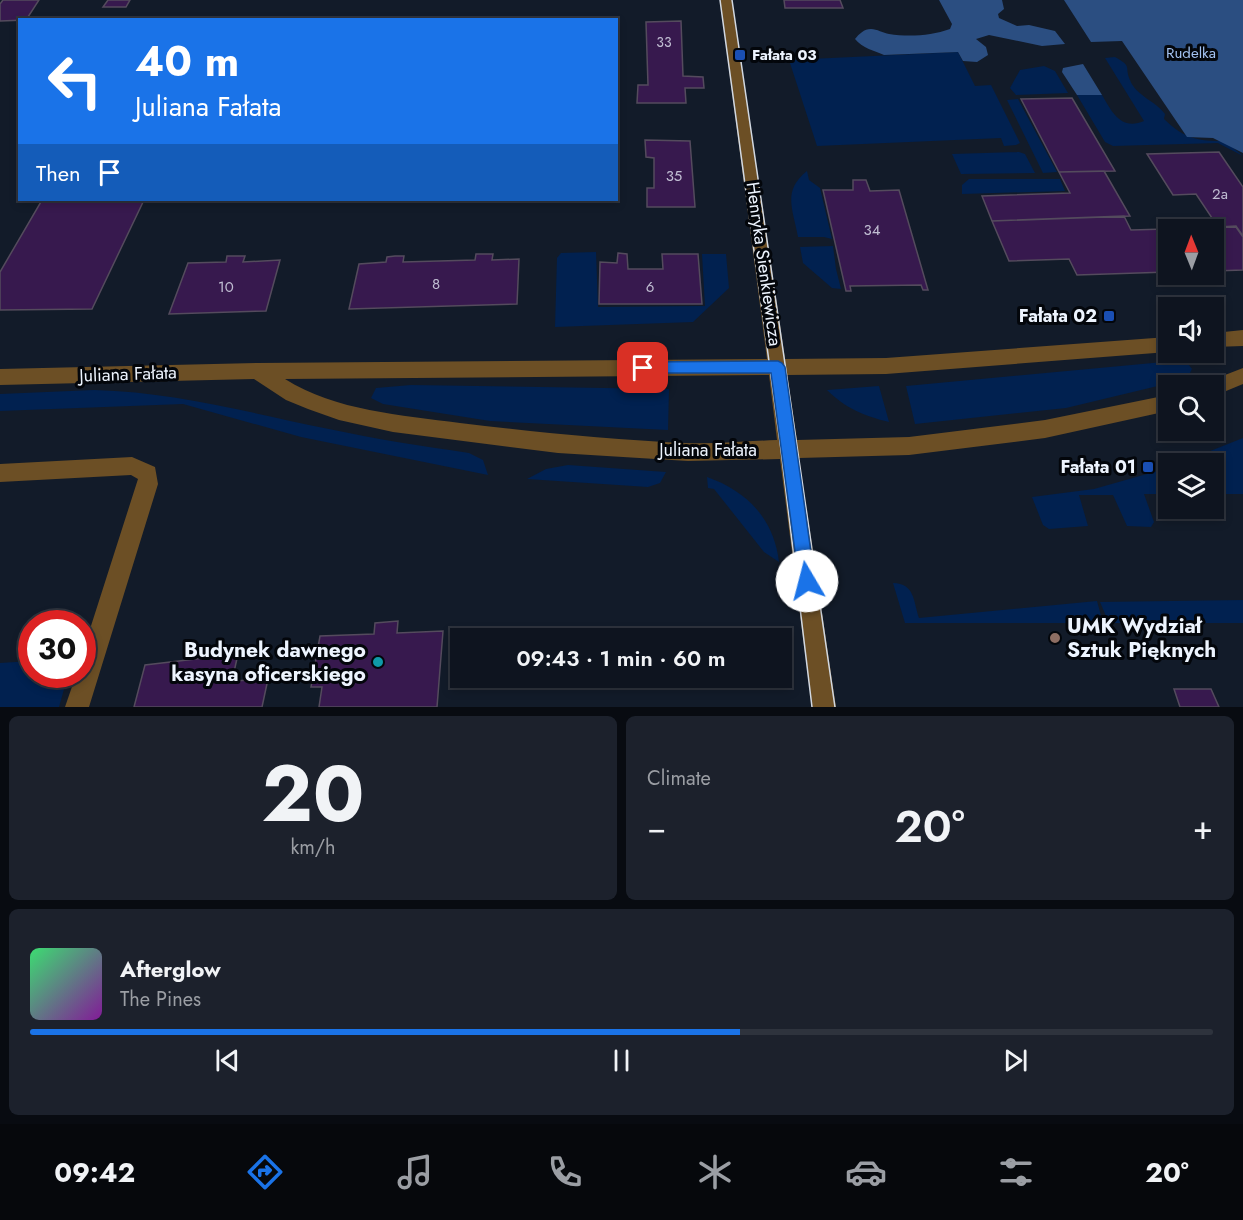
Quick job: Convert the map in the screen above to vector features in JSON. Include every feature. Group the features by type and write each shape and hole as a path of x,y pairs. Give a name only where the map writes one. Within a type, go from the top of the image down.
{"street":[{"name":"Henryka Sienkiewicza","path":"726,0 824,707"},
{"path":"1224,339 1243,338"},
{"name":"Juliana Fałata","path":"0,377 257,370 886,366 1158,345"},
{"name":"Juliana Fałata","path":"257,370 273,383 315,403 339,411 404,425 558,444 688,452 909,446 1045,429 1158,405"},
{"path":"1224,384 1243,376"},
{"path":"0,473 132,466 148,474 148,484 77,707"}],"shaded area":[{"path":"958,52 975,86 991,85 1020,143 1004,146 1001,138 817,146 789,60"},
{"path":"1115,57 1126,65 1133,86 1161,109 1165,114 1164,119 1178,131 1192,138 1225,141 1243,156 1218,143 1113,146 1105,142 1077,95 1102,95 1123,122 1129,124 1144,121 1105,58"},
{"path":"1044,66 1055,71 1068,93 1016,95 1010,88 1020,70"},
{"path":"1018,99 1057,172 1043,173 1007,100"},
{"path":"1019,152 1025,154 1035,173 961,174 952,154"},
{"path":"807,171 809,180 820,188 832,239 798,237 792,209 792,193 799,178"},
{"path":"969,179 1060,179 1065,191 962,194 962,185"},
{"path":"833,246 841,289 832,288 803,263 800,247"},
{"path":"596,252 598,307 705,306 702,254 726,254 729,288 693,322 555,327 557,258 561,253"},
{"path":"1158,363 1187,363 1192,369 1189,375 1158,375 1158,386 1066,408 915,424 906,386"},
{"path":"411,385 669,389 668,430 490,421 383,404 371,398 376,388"},
{"path":"879,386 889,422 855,410 827,390"},
{"path":"94,390 183,399 364,436 469,453 483,460 488,475 301,437 183,404 0,411 0,394"},
{"path":"1243,438 1243,494 1224,494 1224,453 1205,453"},
{"path":"568,465 666,472 660,483 648,487 527,479 546,469"},
{"path":"1158,471 1158,494 1144,494 1154,522 1151,527 1127,526 1113,495 1079,495 1088,526 1049,529 1043,525 1032,497 1094,489"},
{"path":"707,477 734,490 756,509 765,520 771,533 779,562 764,552 714,489 708,488"},
{"path":"893,583 906,586 912,594 919,618 1097,601 1103,623 905,623"},
{"path":"1243,600 1243,623 1109,623 1100,602"},
{"path":"18,662 18,688 64,688 59,707 0,707 0,663"}],"green space":[{"path":"939,0 1002,0 1004,9 998,14 999,18 1017,26 1029,25 1055,31 1065,44 1042,46 989,35 976,39 986,47 988,55 977,62 963,61 958,52 884,55 865,47 855,39 868,29 912,36 950,29 952,24"},
{"name":"Rudelka","path":"1064,0 1243,0 1243,153 1213,138 1187,137 1122,41 1091,42"},
{"path":"1083,64 1102,95 1077,95 1062,72 1063,68"}],"building":[{"path":"3,0 39,0 27,18 18,18 18,20 0,21 0,4"},
{"path":"108,0 130,0 126,7 103,7"},
{"path":"784,0 840,0 843,8 785,8"},
{"path":"681,21 683,76 703,77 704,88 685,88 686,103 637,103 638,85 648,85 646,22"},
{"path":"1072,98 1115,171 1059,172 1021,99"},
{"path":"645,140 690,141 695,207 647,207 647,188 654,188 654,158 646,157"},
{"path":"1219,152 1243,187 1243,236 1236,226 1224,227 1224,219 1213,219 1196,194 1173,195 1147,154"},
{"path":"1104,171 1130,216 992,221 982,196 1070,193 1059,172"},
{"path":"853,180 866,180 870,191 899,190 928,290 923,290 921,285 850,286 851,291 846,291 823,190 853,190"},
{"path":"41,201 144,201 92,309 0,310 0,272"},
{"path":"1124,216 1131,230 1158,229 1158,272 1077,275 1069,259 1009,261 992,221"},
{"path":"1224,227 1236,227 1243,237 1243,270 1224,271"},
{"path":"618,253 627,254 628,269 663,269 662,254 698,254 702,304 599,304 600,262 617,263"},
{"path":"476,254 493,254 492,260 519,259 517,304 349,309 359,264 386,262 387,257 395,256 404,256 403,262 475,260"},
{"path":"227,256 245,256 243,262 280,260 266,311 169,314 188,263 226,262"},
{"name":"Budynek dawnego kasyna oficerskiego","path":"398,621 397,633 443,631 437,707 319,707 322,687 311,687 320,636 374,634 375,623"},
{"path":"238,654 232,681 268,679 262,707 134,707 145,665"},
{"path":"1174,689 1211,689 1219,707 1180,707"}],"tram line":[{"path":"720,0 781,450 812,707"},
{"path":"732,0 835,707"}],"place":[{"name":"Fałata 03","path":"740,55"},
{"name":"Fałata 02","path":"1109,316"},
{"name":"Fałata 01","path":"1148,467"},
{"name":"UMK Wydział Sztuk Pięknych","path":"1055,638"},
{"name":"Budynek dawnego kasyna oficerskiego","path":"378,662"}],"route":[{"path":"643,368 778,367 807,581"}]}
